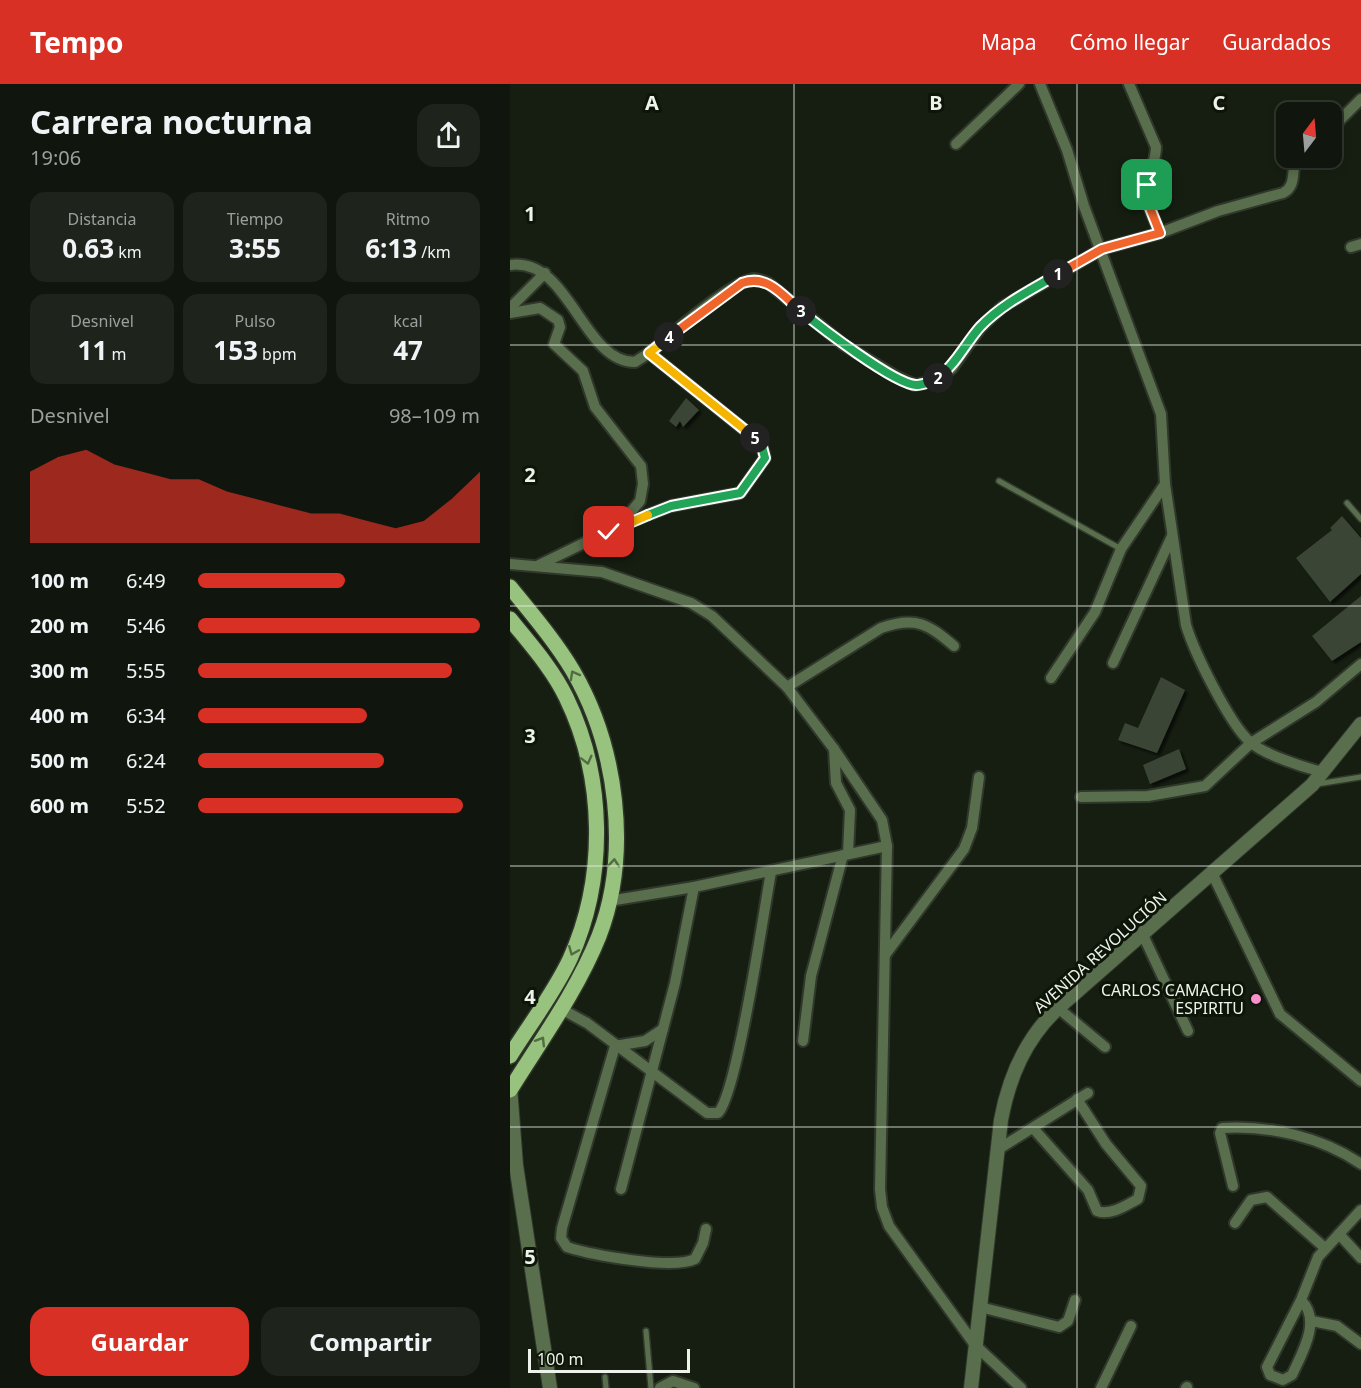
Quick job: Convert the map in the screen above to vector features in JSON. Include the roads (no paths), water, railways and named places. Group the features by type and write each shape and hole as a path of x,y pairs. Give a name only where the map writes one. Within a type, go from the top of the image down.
{"main road":[{"path":"510,587 557,645 573,672 603,742 614,808 614,862 609,901 590,956 561,1009 510,1089"},
{"path":"510,619 550,669 566,698 589,766 597,819 594,880 578,937 559,979 510,1056"}],"street":[{"path":"956,144 1019,84"},
{"path":"1040,84 1161,414 1165,484 1172,536 1186,625 1192,644 1234,721 1251,743 1322,772"},
{"path":"1130,84 1156,147 1156,157 1147,185 1148,203 1160,233"},
{"path":"1342,118 1361,99"},
{"path":"510,265 528,266 545,273 612,357 635,362 700,312 742,283 755,279 768,283 844,345 897,378 915,385 936,380 952,368 980,328 1002,307 1102,249 1160,233 1218,210 1290,190 1294,168"},
{"path":"510,308 545,273"},
{"path":"510,313 540,308 558,320 560,327 554,344 583,371 595,407 641,466 643,484 640,501 619,526"},
{"path":"537,566 619,526 671,506 740,493 765,458 761,443 649,353"},
{"path":"1051,678 1095,612 1121,549 1165,484"},
{"path":"1113,663 1172,536"},
{"path":"510,564 602,572 692,603 712,616 787,687 834,749 882,820 887,846 880,1189 882,1207 889,1226 975,1345 1022,1388"},
{"path":"787,687 881,628 894,623 918,622 930,626 954,646"},
{"path":"1081,797 1148,796 1195,790 1204,786 1251,743 1316,702 1361,664"},
{"name":"AVENIDA REVOLUCIÓN","path":"970,1388 997,1150 1006,1095 1019,1059 1037,1031 1058,1008 1213,875 1312,785 1361,724"},
{"path":"803,1041 811,976 846,855 850,810 836,783 834,749"},
{"path":"885,955 964,849 972,828 979,777"},
{"path":"609,901 771,872 887,846"},
{"path":"561,1009 587,1023 707,1113 718,1113 722,1110 739,1046 771,872"},
{"path":"1213,875 1280,1014 1361,1081"},
{"path":"621,1189 663,1029 687,929 694,887"},
{"path":"1143,935 1188,1031"},
{"path":"1058,1008 1105,1047"},
{"path":"615,1046 645,1041 663,1029"},
{"path":"615,1046 562,1228 563,1241 567,1247 597,1255 688,1263 700,1252 706,1229"},
{"path":"510,1089 513,1162 550,1388"},
{"path":"997,1150 1088,1093"},
{"path":"1033,1128 1088,1190 1097,1211 1104,1213 1117,1210 1138,1198 1141,1191 1138,1182 1106,1144 1077,1099"},
{"path":"1233,1186 1220,1133 1222,1128 1272,1130 1306,1138 1349,1155 1361,1164"},
{"path":"1235,1223 1251,1200 1267,1197 1325,1248"},
{"path":"1301,1300 1308,1307 1312,1321 1292,1375 1283,1380 1270,1375 1267,1367 1301,1300 1313,1268 1325,1248 1361,1210"},
{"path":"1339,1234 1361,1258"},
{"path":"980,1306 1059,1327 1068,1321 1075,1300"},
{"path":"1312,1321 1337,1326 1361,1344"},
{"path":"1101,1388 1131,1326"},
{"path":"660,1388 673,1381 694,1388"}],"lane":[{"path":"999,481 1121,549"},
{"path":"1347,503 1361,519"},
{"path":"1312,785 1361,777"},
{"path":"646,1331 651,1388"},
{"path":"605,1377 606,1388"}],"place":[{"name":"CARLOS CAMACHO ESPIRITU","path":"1256,999"}]}
